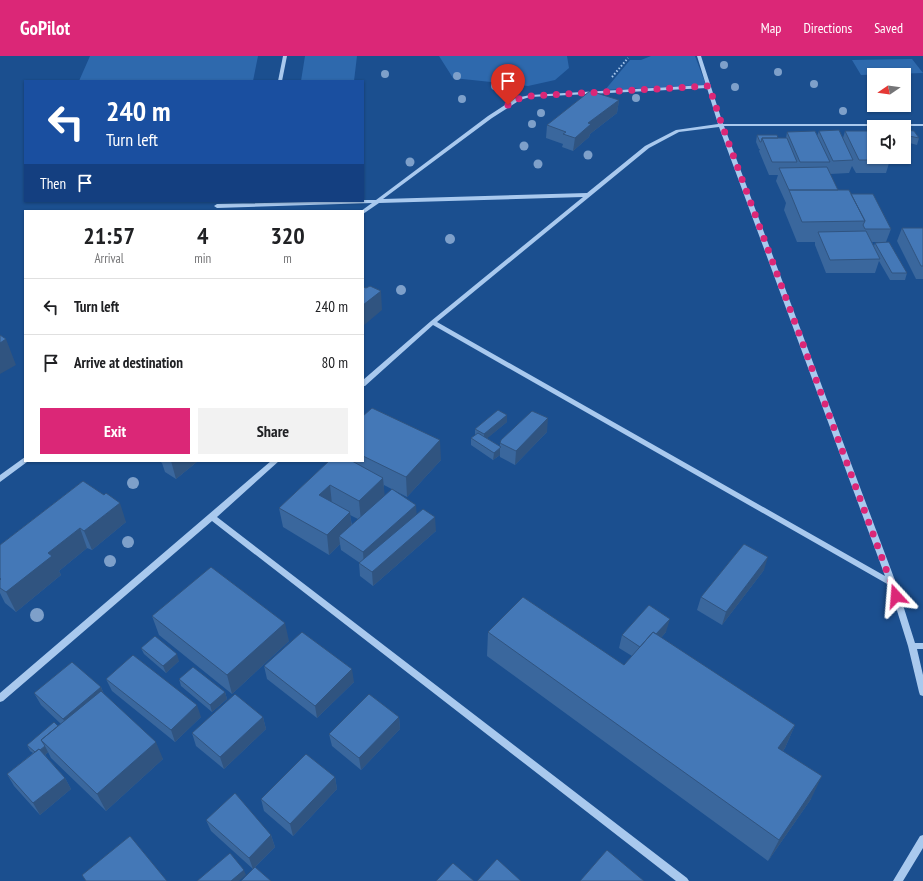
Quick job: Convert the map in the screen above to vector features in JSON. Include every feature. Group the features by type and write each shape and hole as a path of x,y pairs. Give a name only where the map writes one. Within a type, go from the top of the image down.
{"street":[{"path":"280,80 285,56"},
{"path":"699,56 722,125 892,583 912,646 923,692"},
{"path":"364,211 490,117 518,99 530,96 709,86"},
{"path":"364,383 433,322 588,195 647,147 665,137 678,131 722,125 923,125"},
{"path":"364,201 588,195"},
{"path":"218,206 259,203 318,202"},
{"path":"433,322 892,583"},
{"path":"0,479 24,461"},
{"path":"0,698 275,462"},
{"path":"212,517 684,881"},
{"path":"912,646 923,646"},
{"path":"898,881 923,839"}],"path":[{"path":"600,92 628,58"}],"shaded area":[{"path":"90,56 258,56 253,80 79,80"},
{"path":"305,56 357,56 354,80 301,80"},
{"path":"439,56 567,56 569,68 555,80 528,86 453,78"},
{"path":"651,56 695,56 706,85 605,90 630,60 641,60"},
{"path":"912,59 923,73 911,73 911,68 867,68 867,75 861,75 852,60"}],"building":[{"path":"590,91 619,100 588,123 591,124 575,138 563,134 566,132 547,125"},
{"path":"839,130 853,160 833,161 819,131"},
{"path":"815,131 830,162 800,162 787,132"},
{"path":"845,131 867,131 867,160 859,160"},
{"path":"911,131 914,131 919,138 911,136"},
{"path":"757,135 777,135 778,138 762,138 760,142"},
{"path":"762,138 787,138 797,162 772,162"},
{"path":"827,167 838,190 789,190 779,168"},
{"path":"789,190 849,190 865,221 802,222"},
{"path":"851,194 873,194 891,229 865,229 863,225 865,221"},
{"path":"902,228 923,228 923,266 921,266"},
{"path":"866,231 880,259 830,260 818,232"},
{"path":"889,242 907,273 892,273 875,243"},
{"path":"370,286 381,291 364,304 364,287"},
{"path":"0,335 6,339 0,343"},
{"path":"372,408 440,440 406,477 364,456 364,415"},
{"path":"498,410 507,415 484,434 475,429"},
{"path":"532,411 548,418 516,451 500,443 501,440"},
{"path":"478,433 501,447 494,453 471,438"},
{"path":"328,462 354,462 383,478 359,501 330,485 319,495 350,512 327,535 279,508"},
{"path":"83,481 104,495 106,493 120,503 84,531 80,528 48,553 52,556 6,592 0,588 0,545"},
{"path":"392,489 416,505 363,552 339,536"},
{"path":"423,509 435,517 372,572 359,563"},
{"path":"744,544 768,557 726,612 701,597"},
{"path":"211,567 285,623 227,675 152,616"},
{"path":"523,597 624,665 653,632 795,725 778,748 822,776 779,840 488,632"},
{"path":"649,605 670,619 656,634 653,632 640,647 622,635"},
{"path":"302,632 352,669 315,706 264,666"},
{"path":"155,636 177,654 163,666 141,648"},
{"path":"133,655 197,705 171,730 106,679"},
{"path":"72,662 101,687 63,719 34,693"},
{"path":"193,667 225,692 210,705 179,679"},
{"path":"101,691 156,742 97,794 41,740"},
{"path":"235,694 263,717 220,757 192,733"},
{"path":"369,694 399,717 359,758 329,734"},
{"path":"54,722 58,726 41,740 45,746 35,752 27,745"},
{"path":"39,749 65,778 33,803 7,774"},
{"path":"306,754 335,777 290,824 261,799"},
{"path":"235,793 271,835 249,858 206,820"},
{"path":"130,836 167,881 86,881 82,875"},
{"path":"607,850 644,881 580,881"},
{"path":"230,853 244,870 231,881 197,881"},
{"path":"497,859 521,881 477,881"},
{"path":"453,863 474,881 436,881"},
{"path":"255,867 271,881 241,881"}],"route":[{"path":"508,105 518,99 530,96 709,86 722,125 896,596"}]}
